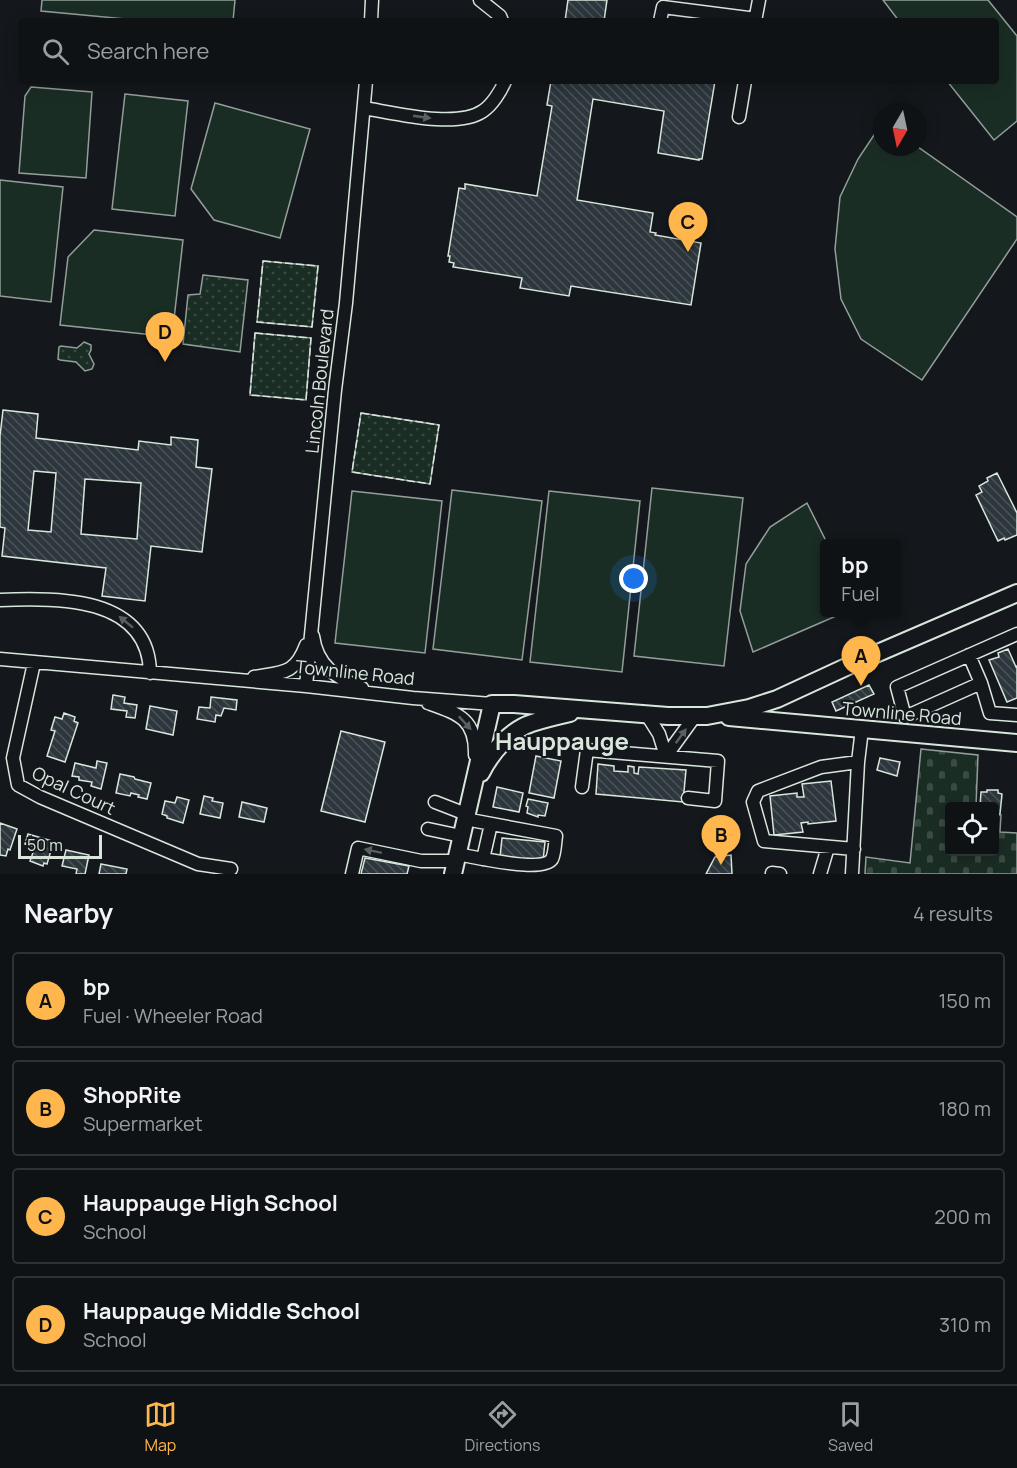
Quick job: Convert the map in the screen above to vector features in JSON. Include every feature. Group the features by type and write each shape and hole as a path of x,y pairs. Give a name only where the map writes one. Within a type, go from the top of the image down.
{"main road":[{"name":"Townline Road","path":"701,716 769,702 1017,593"},
{"path":"769,702 784,722"},
{"name":"Townline Road","path":"492,704 784,722 1017,743"},
{"path":"457,866 461,836 492,704"},
{"path":"472,790 483,767 499,746 518,729 531,723 582,709"}],"street":[{"path":"371,18 372,0"},
{"path":"480,0 501,18"},
{"path":"755,18 759,0"},
{"path":"661,18 663,7 741,18"},
{"name":"Lincoln Boulevard","path":"306,686 335,390 346,303 366,84"},
{"path":"364,108 442,120 464,119 483,111 501,91 504,84"},
{"path":"739,117 744,84"},
{"path":"0,600 62,601 89,604 113,612 130,623 142,639 150,660 150,673"},
{"path":"239,680 283,672 294,667 302,656 312,620"},
{"path":"312,620 314,641 324,665 348,683 375,693"},
{"path":"981,683 905,717 897,687 1017,634"},
{"path":"969,655 990,713 1017,715"},
{"name":"Townline Road","path":"0,659 492,704"},
{"name":"Opal Court","path":"34,663 12,758 18,784 40,797 198,864 231,870"},
{"path":"413,698 460,716 469,725 475,742 472,790"},
{"path":"647,715 659,734 666,756"},
{"path":"666,756 701,716"},
{"path":"852,874 862,729"},
{"path":"582,787 587,750 718,761 715,801 688,798"},
{"path":"854,849 764,841 753,802 758,791 821,767 858,762"},
{"path":"352,874 358,848 457,866 483,859 537,865 546,864 552,859 556,836 466,817 435,802"},
{"path":"483,859 491,824"},
{"path":"428,829 461,836"},
{"path":"820,874 828,847"}],"green space":[{"path":"42,0 235,0 233,18 115,18 41,11"},
{"path":"883,0 988,0 1017,36 1017,121 994,140 949,84 999,84 999,18 897,18"},
{"path":"31,87 92,92 86,178 19,173 25,96"},
{"path":"125,94 188,101 175,216 112,209"},
{"path":"215,103 310,129 280,238 214,220 191,189"},
{"path":"873,136 873,156 927,156 927,153 1017,217 1017,239 922,380 861,339 841,299 835,249 840,197 858,159"},
{"path":"0,180 63,187 51,302 0,296"},
{"path":"94,230 183,240 172,337 60,325 68,257"},
{"path":"263,261 318,266 312,327 257,322"},
{"path":"203,275 248,280 240,352 183,344 188,295 200,294"},
{"path":"255,333 311,338 306,400 250,395"},
{"path":"84,342 91,345 89,354 94,364 92,369 85,371 76,362 58,359 59,347 77,348"},
{"path":"361,413 439,425 430,484 352,472"},
{"path":"652,488 743,498 724,666 634,656"},
{"path":"452,490 542,501 522,660 433,649"},
{"path":"352,491 442,501 425,653 335,643"},
{"path":"549,491 640,501 622,672 530,662"},
{"path":"807,503 825,539 820,539 820,617 834,617 753,652 740,611 746,564 770,527"},
{"path":"921,749 978,755 976,802 945,802 945,856 999,856 999,815 1001,815 1000,832 1017,833 1017,874 865,874 866,857 910,863"}],"building":[{"path":"568,0 607,0 604,18 565,18"},
{"path":"550,84 714,84 702,159 699,160 658,153 664,111 593,99 577,200 653,213 650,232 656,233 655,235 701,243 691,305 571,286 569,296 520,288 522,278 453,267 454,263 449,262 459,188 465,189 465,184 537,196 552,106 547,105"},
{"path":"3,410 38,414 36,438 138,450 139,441 171,445 171,437 198,440 196,467 212,469 202,552 151,546 145,601 102,596 106,568 2,556 5,528 0,527 0,436","holes":["34,471 56,473 51,532 28,530","85,479 141,483 137,539 81,534"]},
{"path":"997,473 1017,513 1017,535 998,541 976,495 982,492 979,486 988,481 987,478"},
{"path":"1008,649 1017,666 1017,698 1007,702 989,660 999,657 998,653"},
{"path":"869,685 874,694 836,711 832,702"},
{"path":"113,695 125,697 124,703 137,705 135,718 126,717 127,711 111,709"},
{"path":"211,697 237,700 236,710 224,708 221,716 216,715 215,722 197,719 199,707 210,708"},
{"path":"150,706 177,711 173,735 146,729"},
{"path":"64,713 75,717 74,721 78,723 65,762 47,756 55,731 51,730 55,717 62,719"},
{"path":"341,731 385,742 365,822 321,811"},
{"path":"536,756 561,761 554,798 529,793"},
{"path":"880,758 900,762 897,776 877,770"},
{"path":"97,761 107,763 101,789 91,786 92,782 79,780 79,777 72,776 75,763 96,768"},
{"path":"598,764 614,766 614,771 628,772 628,766 634,767 634,773 638,774 639,767 686,770 683,802 596,794"},
{"path":"120,774 151,783 147,799 131,793 130,796 116,793"},
{"path":"831,781 836,821 801,823 803,832 774,835 770,796 797,793 797,797 804,797 802,784"},
{"path":"497,787 523,793 519,812 493,807"},
{"path":"987,790 998,790 998,793 1002,794 1000,814 999,802 980,802 981,792 987,792"},
{"path":"204,796 213,798 212,801 223,803 220,818 200,814"},
{"path":"177,797 189,800 183,823 162,814 165,801 175,803"},
{"path":"528,799 548,803 545,816 538,815 538,817 527,813"},
{"path":"242,802 267,808 264,822 239,817"},
{"path":"0,823 17,829 6,856 0,855"},
{"path":"28,834 52,841 47,864 44,863 43,866 30,861 35,847 25,844"},
{"path":"502,838 545,842 543,861 500,857"},
{"path":"66,850 89,855 85,874 76,874 77,869 62,866"},
{"path":"731,855 732,874 706,874 715,857"},
{"path":"365,858 409,866 407,874 361,874"},
{"path":"101,864 127,869 126,874 99,874"}],"fence":[{"path":"263,261 318,266 312,327 257,322 263,261"},
{"path":"255,333 311,338 306,400 250,395 255,333"},
{"path":"361,413 439,425 430,484 352,472 361,413"}],"place":[{"name":"Hauppauge High School","path":"688,252"},
{"name":"Hauppauge Middle School","path":"165,362"},
{"name":"bp","path":"861,686"},
{"name":"ShopRite","path":"721,865"}],"district":[{"name":"Hauppauge","path":"562,740"}]}
